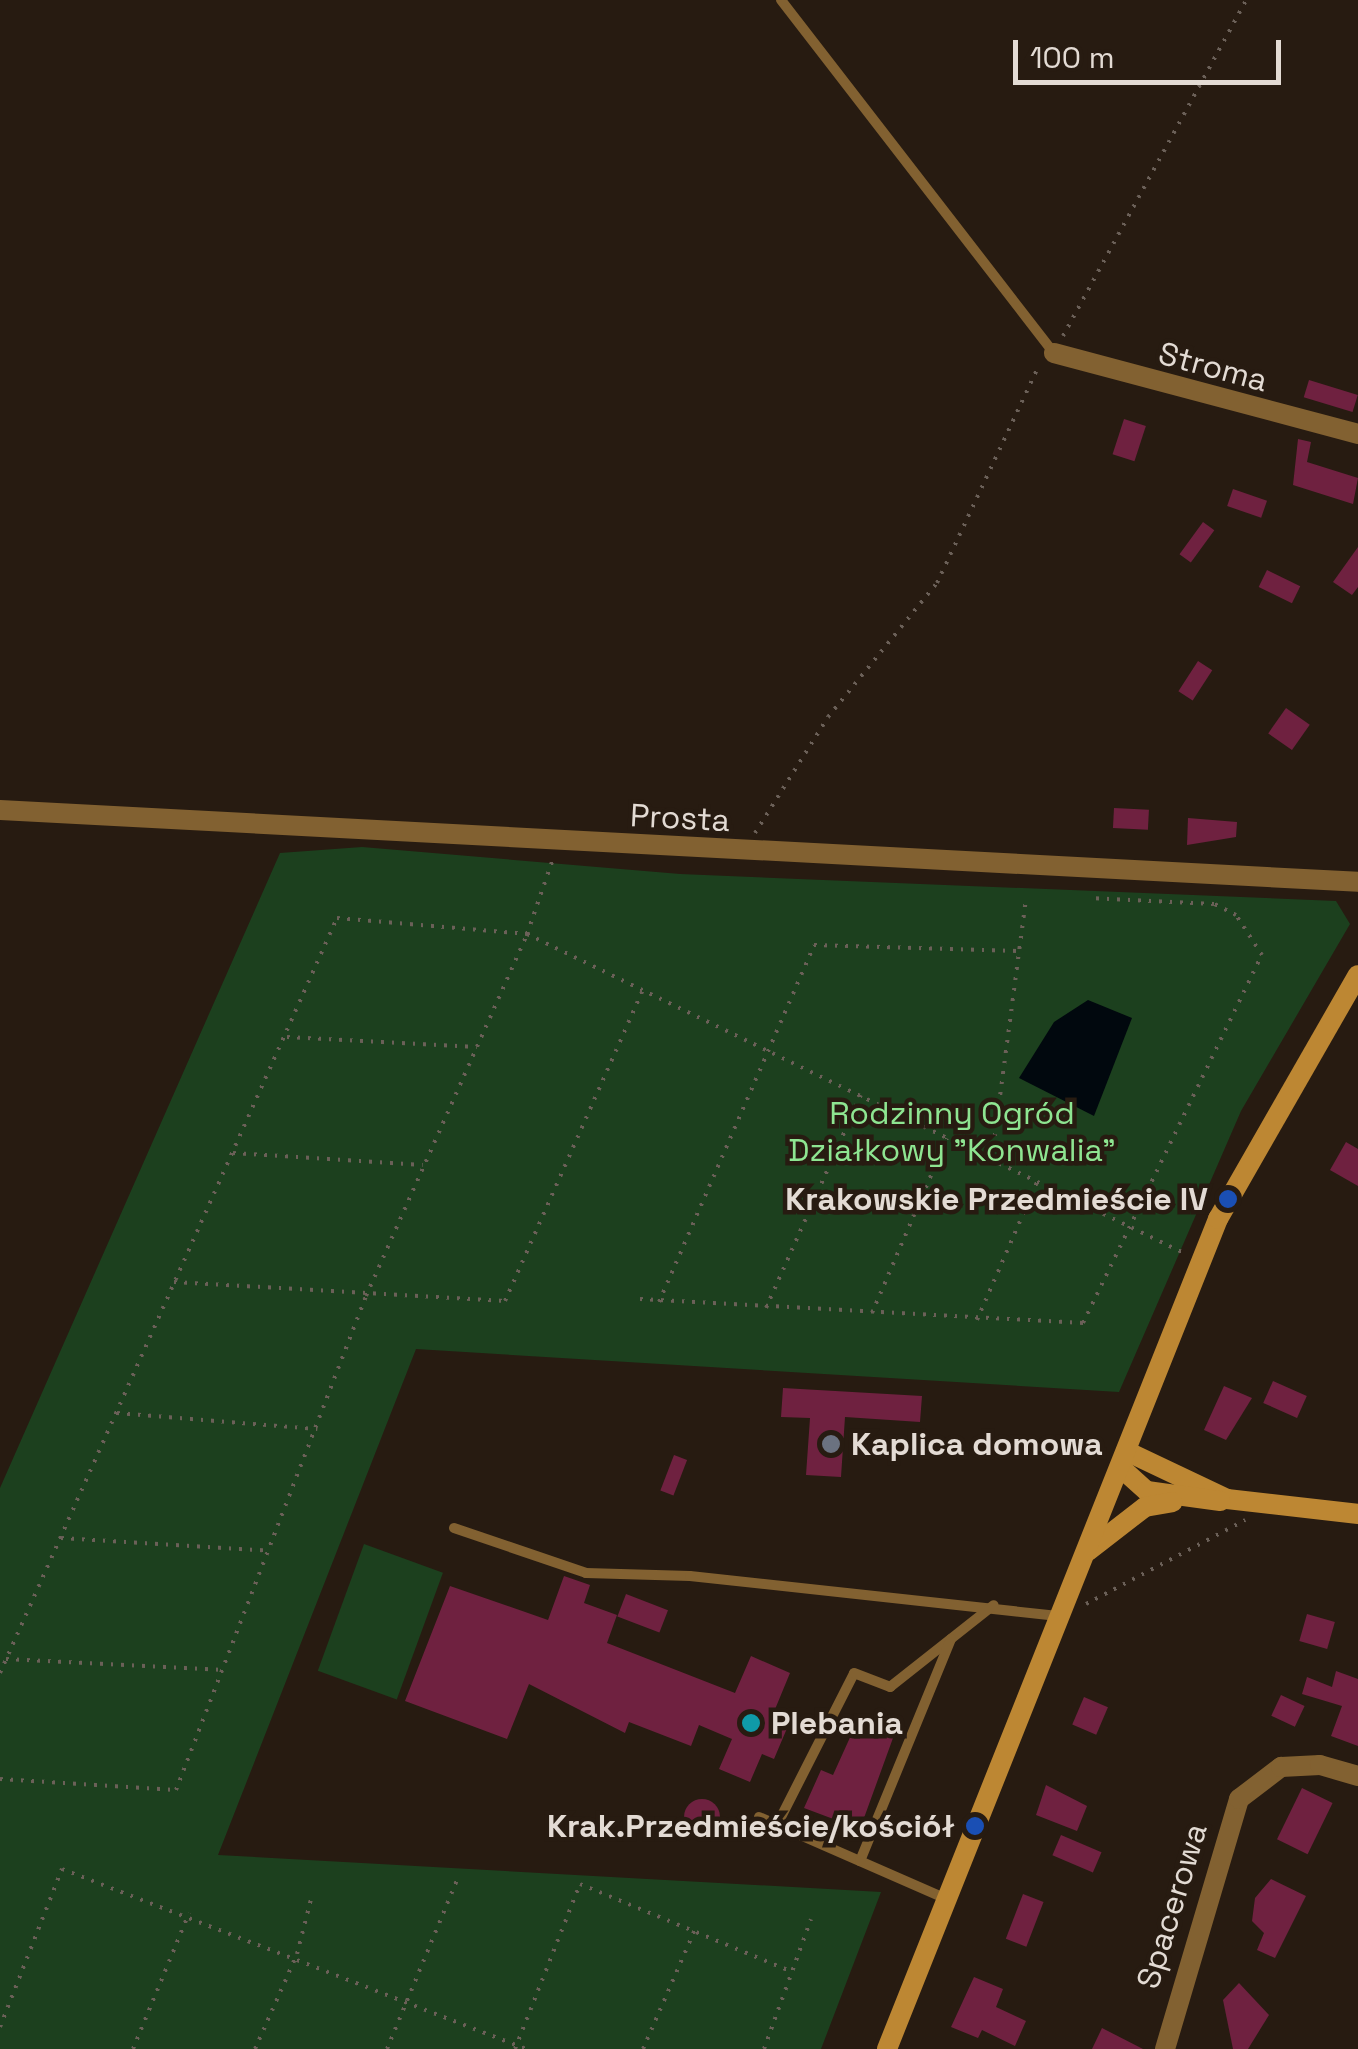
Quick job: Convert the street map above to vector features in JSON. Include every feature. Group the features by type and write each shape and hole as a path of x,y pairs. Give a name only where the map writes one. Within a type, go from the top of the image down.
{"main road":[{"path":"888,2049 1218,1220 1358,975"},
{"path":"1123,1459 1226,1500"},
{"path":"1123,1459 1147,1491 1180,1500"},
{"path":"1084,1554 1145,1507 1180,1500 1226,1500 1358,1514"}],"street":[{"name":"Stroma","path":"1052,351 1358,434"},
{"name":"Prosta","path":"0,810 1358,882"},
{"name":"Spacerowa","path":"1165,2049 1232,1813 1250,1786 1300,1764 1358,1776"}],"lane":[{"path":"782,0 1052,351"},
{"path":"454,1528 586,1573 994,1605 1058,1616"},
{"path":"777,1825 854,1672 890,1687 994,1605"},
{"path":"860,1861 951,1638"},
{"path":"759,1817 947,1900"}],"path":[{"path":"748,851 828,717 937,583 1052,351 1246,0"},
{"path":"0,1780 176,1790 319,1429 366,1296 527,934 553,864"},
{"path":"992,1157 1026,898"},
{"path":"640,1299 1083,1323 1262,955 1236,915 1214,904 1089,898"},
{"path":"0,1672 337,918 527,934 1185,1254"},
{"path":"659,1302 819,941 1022,951"},
{"path":"174,1282 505,1301 642,989"},
{"path":"285,1036 477,1048"},
{"path":"766,1308 861,1095"},
{"path":"871,1314 947,1138"},
{"path":"232,1152 422,1165"},
{"path":"977,1320 1038,1180"},
{"path":"117,1414 319,1429"},
{"path":"1081,1611 1089,1598 1254,1516"},
{"path":"61,1538 272,1551"},
{"path":"6,1659 225,1670"},
{"path":"0,2028 62,1869 297,1954 525,2049"},
{"path":"387,2049 457,1880"},
{"path":"516,2047 580,1884 696,1927 790,1971"},
{"path":"255,2049 297,1954 312,1895"},
{"path":"133,2049 189,1913"},
{"path":"764,2049 811,1920"},
{"path":"643,2049 696,1927"}],"green space":[{"name":"Rodzinny Ogród Działkowy \"Konwalia\"","path":"362,847 680,874 1336,901 1350,924 1241,1111 1119,1392 416,1349 218,1855 881,1892 821,2049 0,2049 0,1488 280,853"},
{"path":"364,1544 443,1573 397,1700 318,1671"}],"shaded area":[{"path":"1088,1000 1132,1018 1094,1116 1019,1078 1054,1022"}],"building":[{"path":"1309,380 1358,395 1353,412 1304,397"},
{"path":"1124,419 1146,426 1134,461 1113,454"},
{"path":"1298,439 1311,442 1307,462 1358,478 1353,504 1293,485"},
{"path":"1233,489 1267,501 1261,518 1227,506"},
{"path":"1203,522 1214,530 1191,563 1179,554"},
{"path":"1358,547 1358,587 1352,595 1333,582"},
{"path":"1267,570 1300,586 1292,603 1259,587"},
{"path":"1198,661 1212,670 1193,700 1178,691"},
{"path":"1286,708 1310,725 1292,750 1268,733"},
{"path":"1114,808 1149,810 1148,830 1113,828"},
{"path":"1188,818 1237,822 1236,837 1187,845"},
{"path":"1346,1142 1358,1149 1358,1186 1330,1170"},
{"path":"1273,1381 1307,1396 1297,1418 1263,1403"},
{"path":"1224,1386 1252,1398 1226,1440 1204,1430"},
{"path":"783,1388 922,1396 920,1422 845,1417 841,1477 806,1475 810,1418 781,1417"},
{"path":"674,1455 687,1460 673,1495 660,1490"},
{"path":"564,1576 590,1585 584,1603 617,1615 607,1643 735,1693 751,1656 790,1673 771,1719 788,1726 774,1759 762,1754 750,1782 719,1769 732,1739 699,1725 691,1746 629,1722 625,1733 529,1684 507,1739 405,1701 450,1586 548,1620"},
{"path":"626,1594 668,1610 659,1633 617,1616"},
{"path":"1307,1614 1335,1622 1327,1649 1299,1641"},
{"path":"1336,1671 1358,1679 1358,1746 1331,1736 1342,1706 1302,1694 1307,1677 1332,1687"},
{"path":"1281,1695 1305,1706 1295,1727 1271,1716"},
{"path":"1084,1697 1108,1707 1096,1735 1072,1725"},
{"path":"857,1722 893,1738 860,1829 804,1808 821,1770 833,1775"},
{"path":"1046,1785 1087,1806 1077,1831 1036,1815"},
{"path":"1302,1788 1333,1803 1308,1854 1277,1839"},
{"path":"702,1799 715,1804 720,1817 715,1830 702,1835 689,1830 684,1817 689,1804"},
{"path":"1061,1835 1102,1852 1093,1872 1052,1855"},
{"path":"1271,1879 1306,1896 1275,1958 1257,1950 1264,1933 1252,1921 1255,1898"},
{"path":"1023,1894 1044,1902 1026,1947 1006,1939"},
{"path":"974,1977 1003,1989 996,2007 1026,2021 1015,2046 982,2030 978,2038 951,2027"},
{"path":"1239,1983 1269,2015 1248,2049 1233,2049 1223,2000"},
{"path":"1102,2028 1143,2049 1092,2049"}],"place":[{"name":"Krakowskie Przedmieście IV","path":"1228,1199"},
{"name":"Kaplica domowa","path":"831,1444"},
{"name":"Plebania","path":"751,1723"},
{"name":"Krak.Przedmieście/kościół","path":"975,1826"}]}
